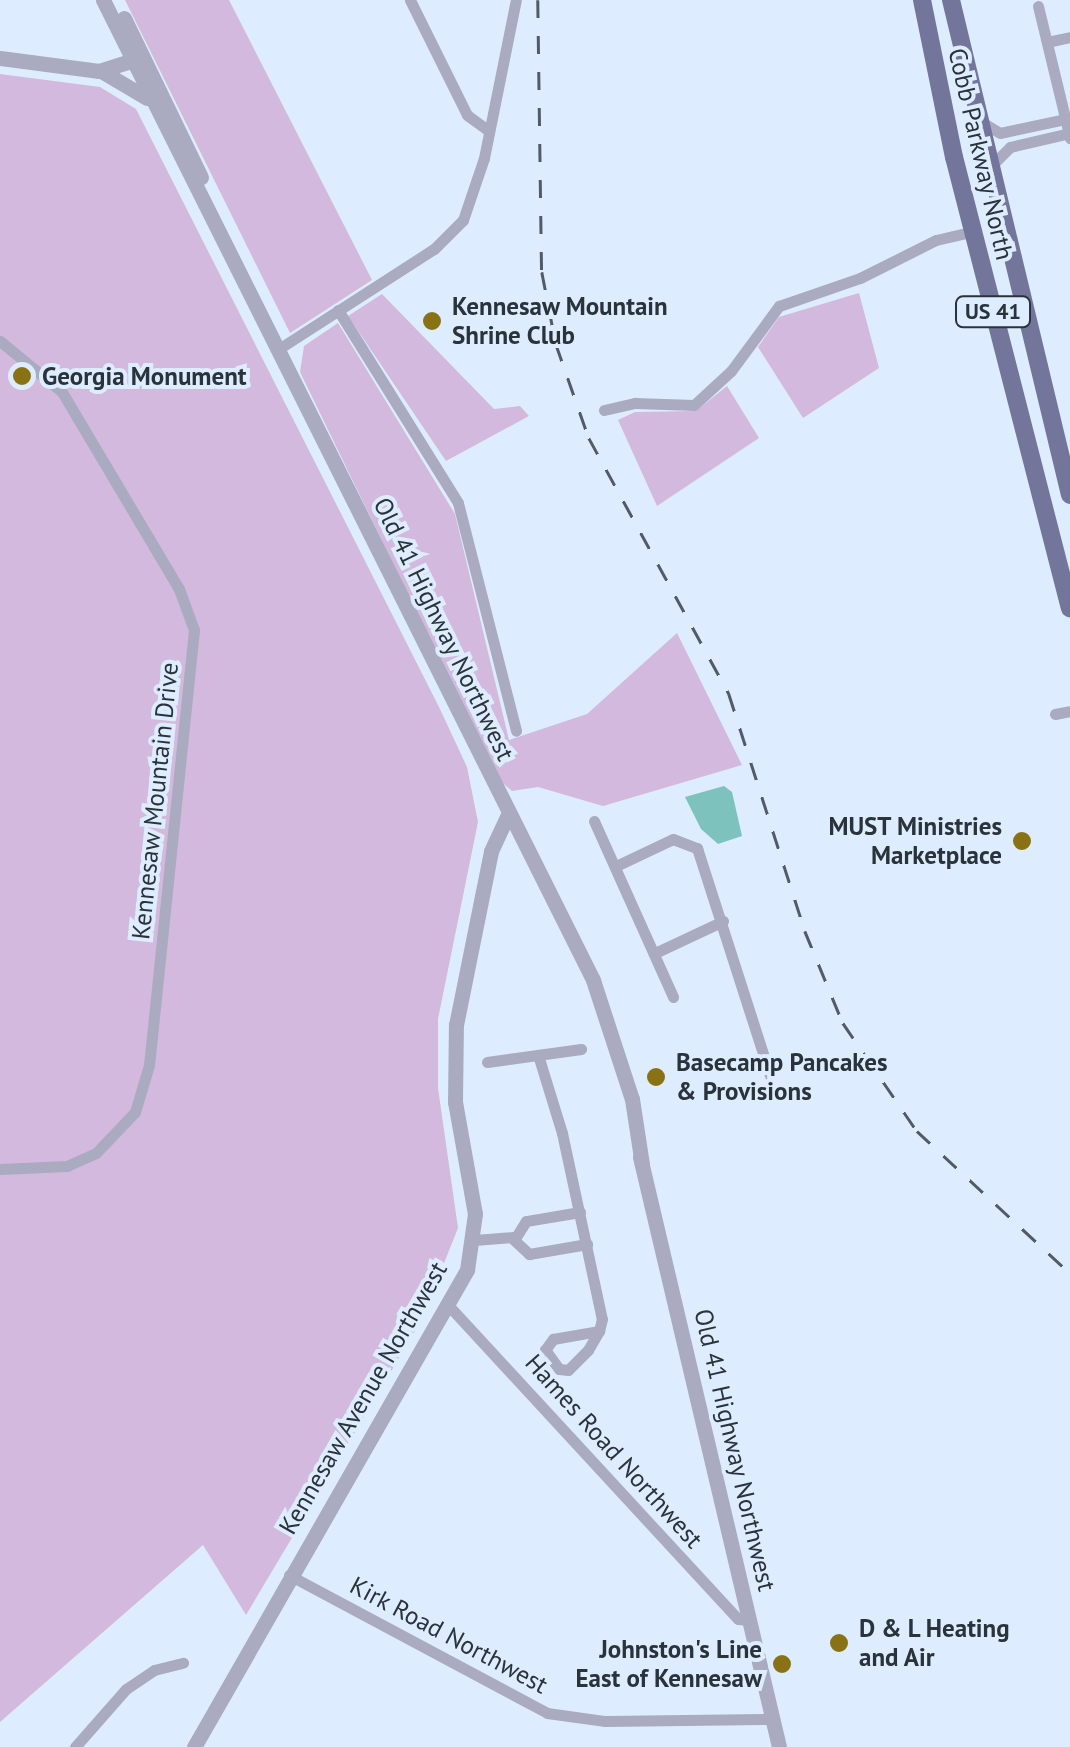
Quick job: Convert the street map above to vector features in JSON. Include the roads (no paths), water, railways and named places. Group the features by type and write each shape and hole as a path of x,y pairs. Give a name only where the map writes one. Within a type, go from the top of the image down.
{"main road":[{"name":"Cobb Parkway North","path":"922,0 972,232 1070,608"},
{"name":"Cobb Parkway North","path":"951,0 987,171 1070,495"}],"street":[{"name":"Old 41 Highway Northwest","path":"103,0 121,36 139,59 156,108 608,1020 632,1099 642,1164 778,1747"},
{"name":"Old 41 Highway Northwest","path":"114,0 278,350"},
{"path":"410,0 467,115 489,131"},
{"path":"278,350 455,230 475,195 516,0"},
{"path":"987,171 1004,150 1070,134 1038,6"},
{"path":"97,71 112,60 121,36"},
{"path":"1047,42 1070,37"},
{"path":"0,58 97,71 127,81 156,108"},
{"path":"97,71 139,59"},
{"path":"973,112 1000,133 1068,119"},
{"path":"604,410 635,403 694,405 731,371 779,306 860,278 936,240 972,232"},
{"path":"338,310 458,503 516,731"},
{"name":"Kennesaw Mountain Drive","path":"0,341 62,392 179,590 194,630 149,1066 135,1112 96,1153 67,1166 0,1169"},
{"path":"1055,714 1070,710"},
{"name":"Kennesaw Avenue Northwest","path":"194,1747 289,1575 449,1306 474,1240 472,1190 456,1102 456,1025 491,851 508,816"},
{"path":"594,822 657,952 673,997"},
{"path":"616,866 673,839 686,840 701,854 770,1076"},
{"path":"657,952 723,921"},
{"path":"487,1062 581,1049"},
{"path":"538,1055 601,1308 598,1331 568,1370 559,1368 545,1350 553,1339 598,1331"},
{"path":"514,1238 526,1221 580,1212"},
{"path":"474,1240 514,1238 529,1254 587,1244"},
{"name":"Hames Road Northwest","path":"449,1306 727,1607 749,1620"},
{"name":"Kirk Road Northwest","path":"289,1575 547,1712 604,1722 772,1719"},
{"path":"75,1747 126,1689 154,1670 183,1664"}],"railway":[{"path":"538,0 542,272 556,344 589,438 729,694 805,931 843,1023 917,1131 1070,1273"}],"place":[{"name":"Kennesaw Mountain Shrine Club","path":"432,321"},
{"name":"Georgia Monument","path":"22,376"},
{"name":"MUST Ministries Marketplace","path":"1022,841"},
{"name":"Basecamp Pancakes & Provisions","path":"656,1077"},
{"name":"D & L Heating and Air","path":"839,1643"},
{"name":"Johnston's Line East of Kennesaw","path":"782,1664"}]}
